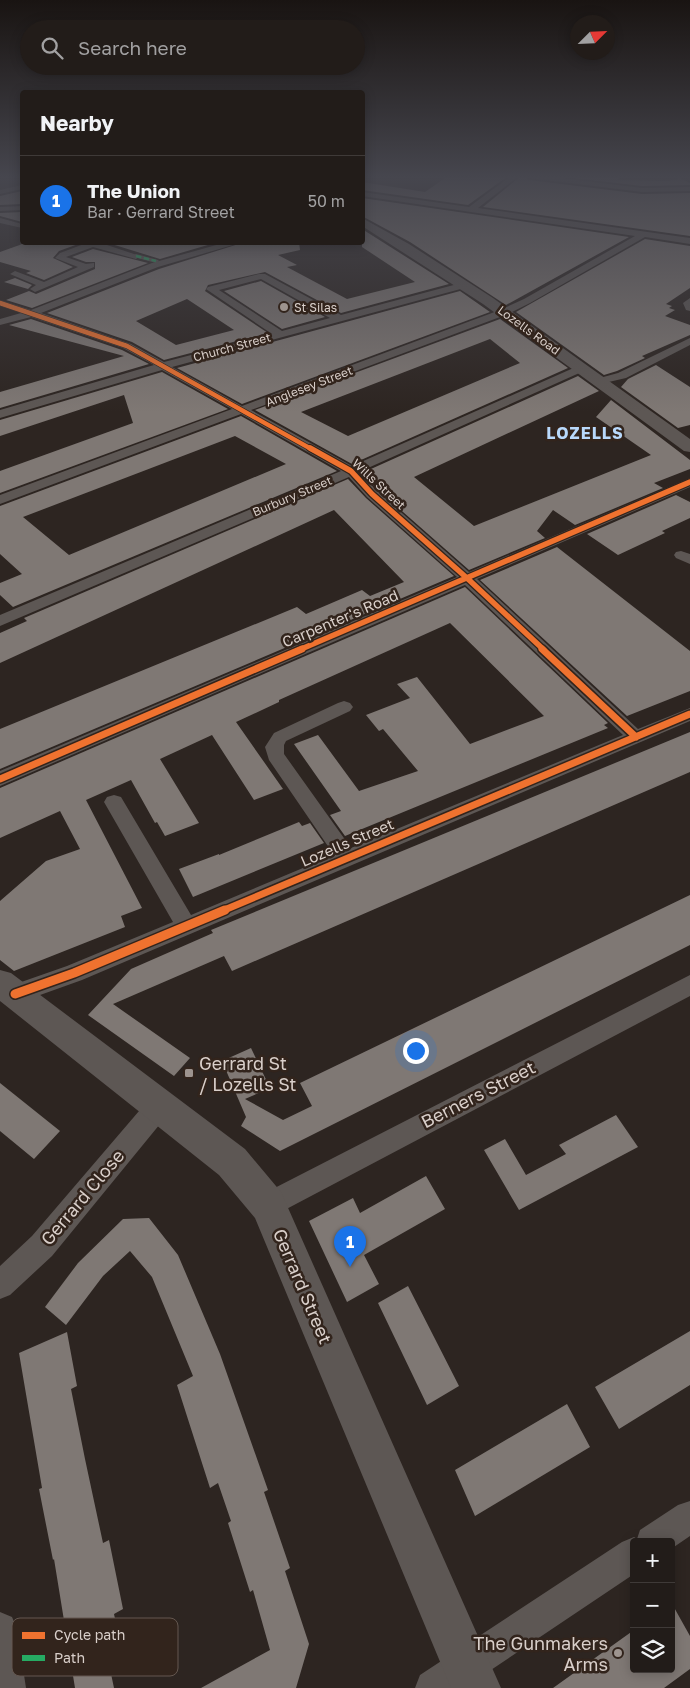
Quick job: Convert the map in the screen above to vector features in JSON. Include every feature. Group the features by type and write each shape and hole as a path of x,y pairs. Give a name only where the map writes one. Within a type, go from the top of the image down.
{"main road":[{"name":"Lozells Road","path":"421,255 504,312 690,447"},
{"name":"Gerrard Street","path":"7,988 232,1162 268,1205 471,1677"}],"street":[{"path":"35,289 90,266 60,258 63,255"},
{"path":"132,255 156,261"},
{"path":"0,322 33,313 155,265 192,255"},
{"name":"Anglesey Street","path":"0,500 504,312 527,302 608,255"},
{"path":"14,274 45,284"},
{"path":"280,334 211,289 262,276 338,318"},
{"name":"Church Street","path":"0,414 163,366 465,285"},
{"path":"690,301 688,303 690,308"},
{"name":"Wills Street","path":"0,303 127,346 351,471 372,494 468,579 636,737"},
{"path":"600,381 622,376 690,341"},
{"name":"Burbury Street","path":"1,619 351,471 582,368"},
{"name":"Carpenter's Road","path":"0,779 690,482"},
{"name":"Lozells Street","path":"344,707 280,737 275,742 274,748 275,755 346,858"},
{"name":"Lozells Street","path":"7,988 74,974 690,714"},
{"path":"114,802 186,926"},
{"name":"Berners Street","path":"268,1205 690,985"},
{"name":"Gerrard Close","path":"0,1285 42,1246 160,1105"},
{"path":"658,1538 690,1517"},
{"path":"433,1688 471,1677 630,1557"},
{"path":"0,1628 8,1688"}],"building":[{"path":"0,255 56,255 53,258 73,267 44,280 26,273 31,271 0,262"},
{"path":"78,255 116,255 148,263 32,308 6,300 29,291 36,294 95,269 95,262 86,262 72,257"},
{"path":"146,255 174,255 160,259"},
{"path":"204,255 279,255 297,265 287,267 347,299 415,282 374,255 403,255 449,284 341,313 265,272 208,285 205,291 268,333 164,360 132,342 47,313 159,269","holes":["187,299 234,330 176,345 136,321"]},
{"path":"429,255 597,255 506,305"},
{"path":"617,255 690,255 690,288 666,304 672,306 669,308 675,310 665,316 690,325 690,335 642,356 645,358 617,371 604,375 516,312"},
{"path":"15,278 32,285 28,289 4,282"},
{"path":"261,281 325,317 282,329 224,291"},
{"path":"460,291 490,312 242,404 177,368"},
{"path":"31,319 122,350 149,364 0,408 0,392 124,356 9,325"},
{"path":"500,319 568,368 352,464 255,410","holes":["490,339 520,363 348,436 301,412"]},
{"path":"656,365 690,387 690,425 678,428 621,387 628,379"},
{"path":"162,372 228,409 0,493 0,471 133,423 124,395 0,436 0,420"},
{"path":"578,376 599,391 414,477 474,526 651,455 596,417 611,400 690,460 690,469 654,483 663,488 575,525 553,510 537,531 545,538 469,570 378,490 362,473"},
{"path":"241,416 337,471 13,607 0,595 0,583 22,574 0,554 0,506","holes":["235,436 286,464 69,555 23,517"]},
{"path":"348,479 366,498 454,576 0,769 0,729 297,607 306,614 362,590 370,596 404,582 334,510 0,663 0,633 27,621 24,618"},
{"path":"676,495 690,502 690,518 662,531 665,533 618,555 587,534"},
{"path":"557,547 690,651 690,691 627,716 480,580"},
{"path":"465,587 608,723 604,725 608,728 345,836 330,815 341,811 294,744 318,735 359,791 418,771 383,729 379,731 366,715 410,698 397,684 417,677 470,744 544,716 450,623 279,700 279,702 236,722 283,789 254,800 212,735 160,759 199,823 165,836 157,822 155,823 131,780 86,800 142,908 121,916 125,927 14,971 0,960 0,901 46,861 80,849 60,811 0,838 0,788"},
{"path":"690,732 690,772 232,971 224,956 113,1004 190,1058 174,1076 88,1015 131,969 213,933 211,930"},
{"path":"299,822 302,826 310,823 324,843 193,897 179,869 219,855"},
{"path":"690,895 690,945 280,1151 241,1126 246,1117 222,1061 251,1048 270,1088 245,1099 283,1120 312,1106 300,1083"},
{"path":"0,1083 60,1131 34,1159 0,1131"},
{"path":"616,1115 638,1147 519,1210 484,1150 505,1139 526,1175 566,1154 559,1145"},
{"path":"426,1176 445,1209 364,1255 379,1284 347,1302 309,1221 353,1198 360,1213"},
{"path":"149,1218 178,1255 220,1354 268,1490 264,1492 290,1568 285,1571 309,1644 296,1688 201,1688 270,1650 253,1590 250,1592 228,1523 231,1521 218,1483 210,1488 177,1385 193,1376 152,1277 130,1251 103,1276 66,1325 45,1307 78,1263 123,1219"},
{"path":"408,1286 459,1386 427,1405 378,1303"},
{"path":"690,1331 690,1385 619,1429 595,1387"},
{"path":"67,1332 77,1386 71,1389 85,1459 103,1543 109,1540 123,1609 114,1614 115,1618 64,1618 54,1559 39,1489 42,1488 19,1353"},
{"path":"567,1404 590,1447 475,1516 455,1470"},
{"name":"The Gunmakers Arms","path":"675,1609 690,1636 690,1669 664,1688 553,1688 630,1633 630,1673 675,1673"},
{"path":"73,1676 111,1676 114,1688 75,1688"}],"marked path":[{"path":"136,256 156,261"}],"cycle path":[{"path":"0,303 127,346 351,471 372,494 468,579 636,737"},
{"path":"0,779 690,482"},
{"path":"15,994 74,973 690,714"}],"place":[{"name":"St Silas","path":"284,307"},
{"name":"Gerrard St / Lozells St","path":"189,1073"},
{"name":"The Union","path":"350,1267"},
{"name":"The Gunmakers Arms","path":"618,1653"}],"district":[{"name":"LOZELLS","path":"585,433"}]}
